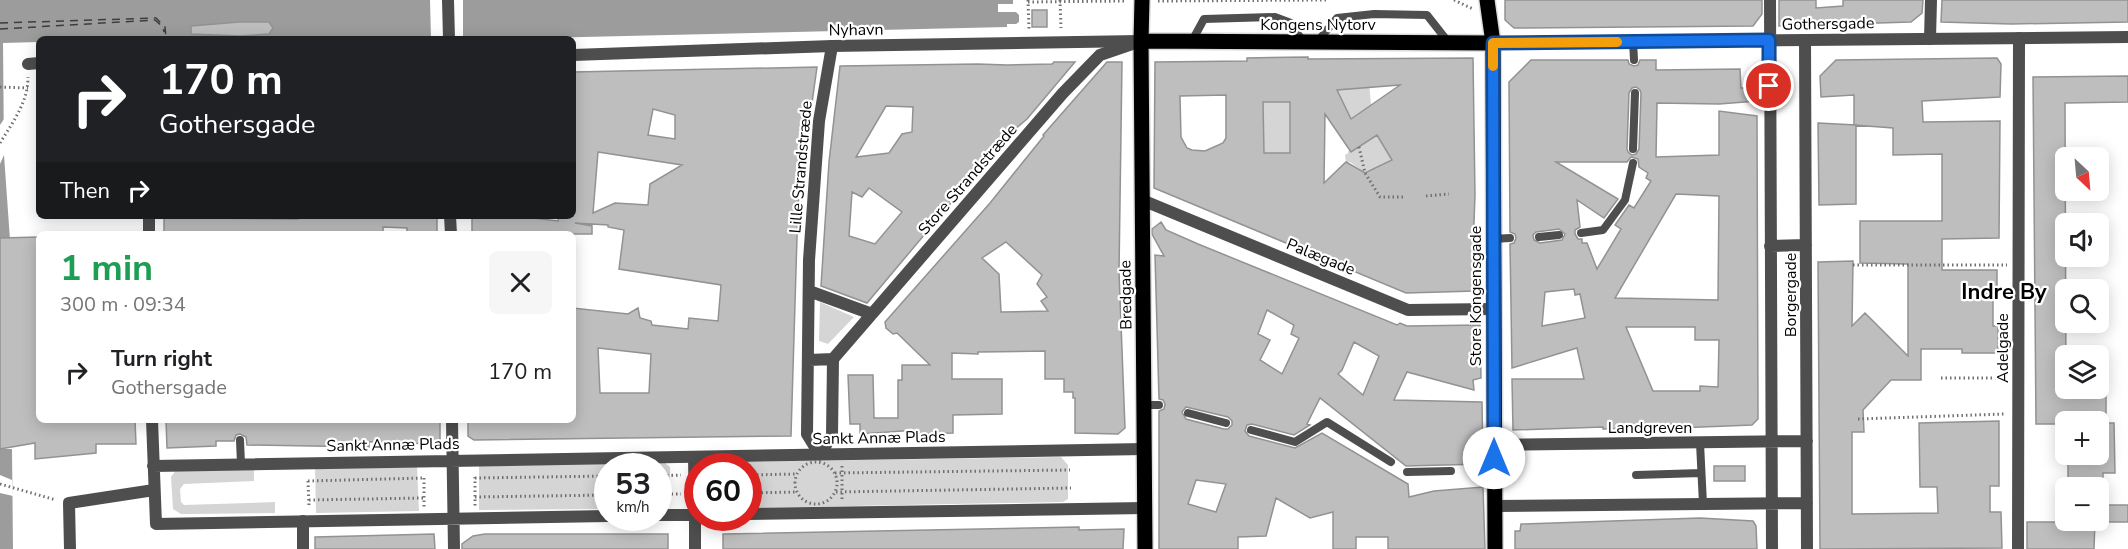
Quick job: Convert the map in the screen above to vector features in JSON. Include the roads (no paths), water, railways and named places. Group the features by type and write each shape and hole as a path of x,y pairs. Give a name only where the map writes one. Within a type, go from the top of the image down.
{"main road":[{"path":"1141,40 1150,0"},
{"path":"1487,0 1493,43"},
{"name":"Kongens Nytorv","path":"1141,40 1493,43"},
{"name":"Bredgade","path":"1141,40 1142,200 1151,405 1144,449 1145,549"},
{"name":"Store Kongensgade","path":"1493,43 1494,445 1488,470 1494,506 1495,549"}],"street":[{"path":"448,0 449,36"},
{"name":"Borgergade","path":"1770,0 1772,549"},
{"path":"1930,39 1931,0"},
{"name":"Gothersgade","path":"1493,43 2128,37"},
{"name":"Adelgade","path":"2018,549 2019,38"},
{"name":"Nyhavn","path":"576,55 832,46 1141,40"},
{"name":"Store Strandstræde","path":"833,359 1064,93 1100,55 1141,40"},
{"name":"Borgergade","path":"1805,40 1807,549"},
{"name":"Lille Strandstræde","path":"820,455 807,434 809,260 819,121 832,46"},
{"name":"Palægade","path":"1142,200 1408,309 1493,309"},
{"path":"1770,246 1806,245"},
{"path":"809,291 872,314"},
{"path":"809,360 833,359 831,435 820,455"},
{"path":"152,423 156,524 594,516"},
{"path":"452,423 454,549"},
{"name":"Landgreven","path":"1494,445 1807,441"},
{"name":"Sankt Annæ Plads","path":"762,456 1144,449"},
{"name":"Sankt Annæ Plads","path":"153,466 453,459 684,457"},
{"path":"70,549 69,503 154,490"},
{"path":"1494,506 1807,503"},
{"path":"762,514 1145,508"},
{"path":"303,549 306,521"},
{"path":"695,549 696,531"}],"lane":[{"path":"1192,41 1204,19 1275,17 1291,23 1310,42 1337,18 1374,14 1427,15 1449,43"},
{"path":"1633,42 1634,60"},
{"path":"1633,149 1635,93"},
{"path":"1581,233 1603,230 1625,200 1633,164"},
{"path":"1539,237 1559,235"},
{"path":"1493,239 1510,238"},
{"path":"1188,413 1226,423"},
{"path":"1251,430 1295,442 1327,422 1391,462"},
{"path":"240,440 241,464"},
{"path":"1701,443 1703,504"},
{"path":"1407,472 1451,471"},
{"path":"1636,475 1701,473"}],"district":[{"name":"Indre By","path":"2004,291"}]}
